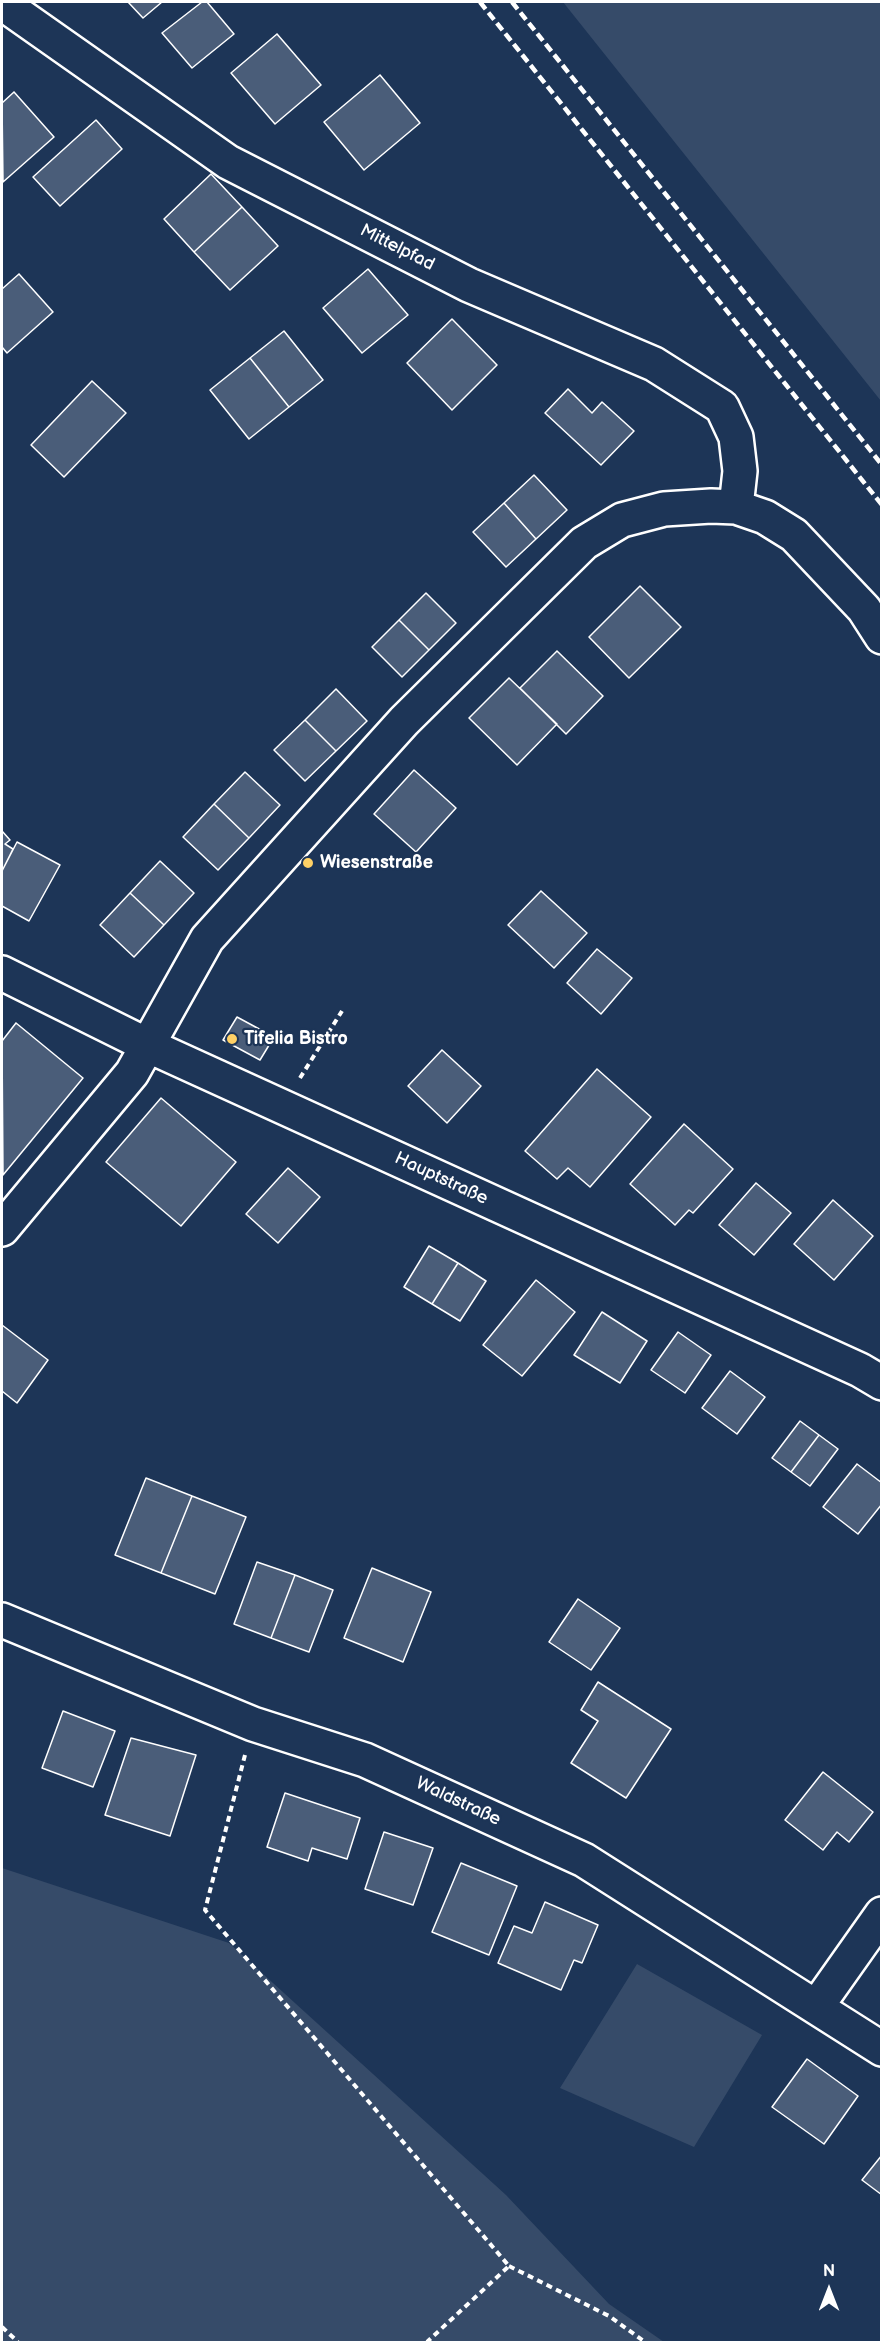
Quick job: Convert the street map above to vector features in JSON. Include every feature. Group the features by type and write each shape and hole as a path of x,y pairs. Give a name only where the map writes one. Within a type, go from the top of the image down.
{"street":[{"name":"Mittelpfad","path":"2,3 228,162 469,285 654,364 722,407 736,437 740,471 736,507"},
{"path":"2,1229 132,1073 207,939 404,721 584,543 622,520 664,509 736,507 765,517 794,535 864,609 882,637"},
{"name":"Hauptstraße","path":"2,973 147,1045 860,1370 882,1383"},
{"name":"Waldstraße","path":"2,1620 253,1724 365,1760 584,1860 882,2049"},
{"path":"817,2006 882,1914"}],"path":[{"path":"282,1106 342,1011"},
{"path":"253,1724 205,1910 509,2266 609,2316 645,2343"},
{"path":"427,2343 509,2266"},
{"path":"2,2327 18,2343"}],"shaded area":[{"path":"563,2 881,2 881,401"},
{"path":"2,1868 229,1943 506,2195 609,2304 664,2342 2,2342"},
{"path":"637,1964 762,2035 694,2147 560,2088"}],"building":[{"path":"128,2 162,2 143,18"},
{"path":"202,2 207,2 234,34 192,68 162,33"},
{"path":"277,34 321,85 275,124 231,73"},
{"path":"380,75 420,123 364,170 324,122"},
{"path":"14,92 54,137 3,182 2,103"},
{"path":"96,120 122,149 60,206 33,177"},
{"path":"211,174 242,207 194,252 164,219"},
{"path":"242,207 278,246 230,290 194,252"},
{"path":"368,269 408,315 362,353 323,308"},
{"path":"19,274 53,312 7,353 2,347 2,289"},
{"path":"452,319 497,365 452,410 407,363"},
{"path":"284,331 323,380 289,407 250,358"},
{"path":"250,358 289,407 249,439 210,390"},
{"path":"92,381 126,413 64,477 31,445"},
{"path":"568,389 592,413 602,402 634,431 601,465 545,413"},
{"path":"534,475 567,510 536,539 504,503"},
{"path":"504,503 536,539 506,567 473,532"},
{"path":"640,586 681,627 629,678 589,637"},
{"path":"426,593 456,623 429,650 399,620"},
{"path":"399,620 429,650 402,677 372,647"},
{"path":"557,651 603,696 566,734 520,688"},
{"path":"509,678 557,724 517,765 469,718"},
{"path":"336,689 367,721 336,751 305,720"},
{"path":"305,720 336,751 305,781 274,750"},
{"path":"414,770 456,808 416,852 374,814"},
{"path":"245,772 280,805 249,838 214,804"},
{"path":"214,804 249,838 218,870 183,837"},
{"path":"2,831 10,840 5,844 13,849 2,871"},
{"path":"17,842 60,865 29,921 2,906 2,871"},
{"path":"160,861 194,893 164,925 130,893"},
{"path":"541,891 587,933 554,968 508,925"},
{"path":"130,893 164,925 134,957 100,925"},
{"path":"597,949 632,978 601,1014 567,983"},
{"path":"237,1017 274,1037 260,1060 223,1040"},
{"path":"16,1023 83,1078 3,1175 2,1041"},
{"path":"442,1050 481,1086 447,1123 408,1086"},
{"path":"597,1069 651,1117 590,1187 568,1168 557,1179 525,1151"},
{"path":"161,1098 236,1162 181,1226 106,1162"},
{"path":"684,1124 733,1169 693,1213 689,1210 675,1225 630,1184"},
{"path":"288,1168 320,1197 278,1243 246,1214"},
{"path":"756,1183 791,1213 754,1255 719,1225"},
{"path":"833,1200 873,1236 834,1280 794,1244"},
{"path":"429,1246 458,1263 432,1304 404,1287"},
{"path":"458,1263 486,1281 460,1321 432,1304"},
{"path":"536,1280 575,1312 522,1376 483,1345"},
{"path":"602,1312 647,1341 620,1383 574,1355"},
{"path":"2,1325 48,1360 17,1403 2,1391"},
{"path":"678,1332 711,1355 685,1393 651,1370"},
{"path":"730,1371 765,1397 737,1434 702,1408"},
{"path":"800,1421 819,1435 791,1472 772,1458"},
{"path":"819,1435 838,1449 810,1486 791,1472"},
{"path":"857,1464 882,1483 882,1504 858,1534 823,1507"},
{"path":"146,1478 192,1496 161,1573 115,1555"},
{"path":"192,1496 246,1517 215,1594 161,1573"},
{"path":"257,1562 295,1575 271,1638 234,1624"},
{"path":"372,1568 431,1592 403,1662 344,1638"},
{"path":"295,1575 333,1590 309,1652 271,1638"},
{"path":"578,1599 620,1628 591,1670 549,1642"},
{"path":"598,1682 671,1729 626,1798 571,1763 598,1721 581,1710"},
{"path":"63,1711 115,1731 93,1787 42,1768"},
{"path":"131,1738 196,1755 170,1836 105,1815"},
{"path":"823,1772 873,1812 849,1842 837,1832 823,1850 785,1820"},
{"path":"285,1793 360,1818 347,1859 312,1848 308,1861 267,1847"},
{"path":"384,1832 433,1848 413,1905 365,1889"},
{"path":"461,1863 517,1886 489,1955 432,1932"},
{"path":"545,1902 598,1925 582,1963 574,1960 561,1990 498,1963 514,1926 532,1933"},
{"path":"807,2059 858,2096 824,2144 772,2107"},
{"path":"882,2155 882,2195 862,2180"}],"railway":[{"path":"480,2 882,505"},
{"path":"512,2 882,465"}],"place":[{"name":"Wiesenstraße","path":"308,863"},
{"name":"Tifelia Bistro","path":"232,1039"}]}
